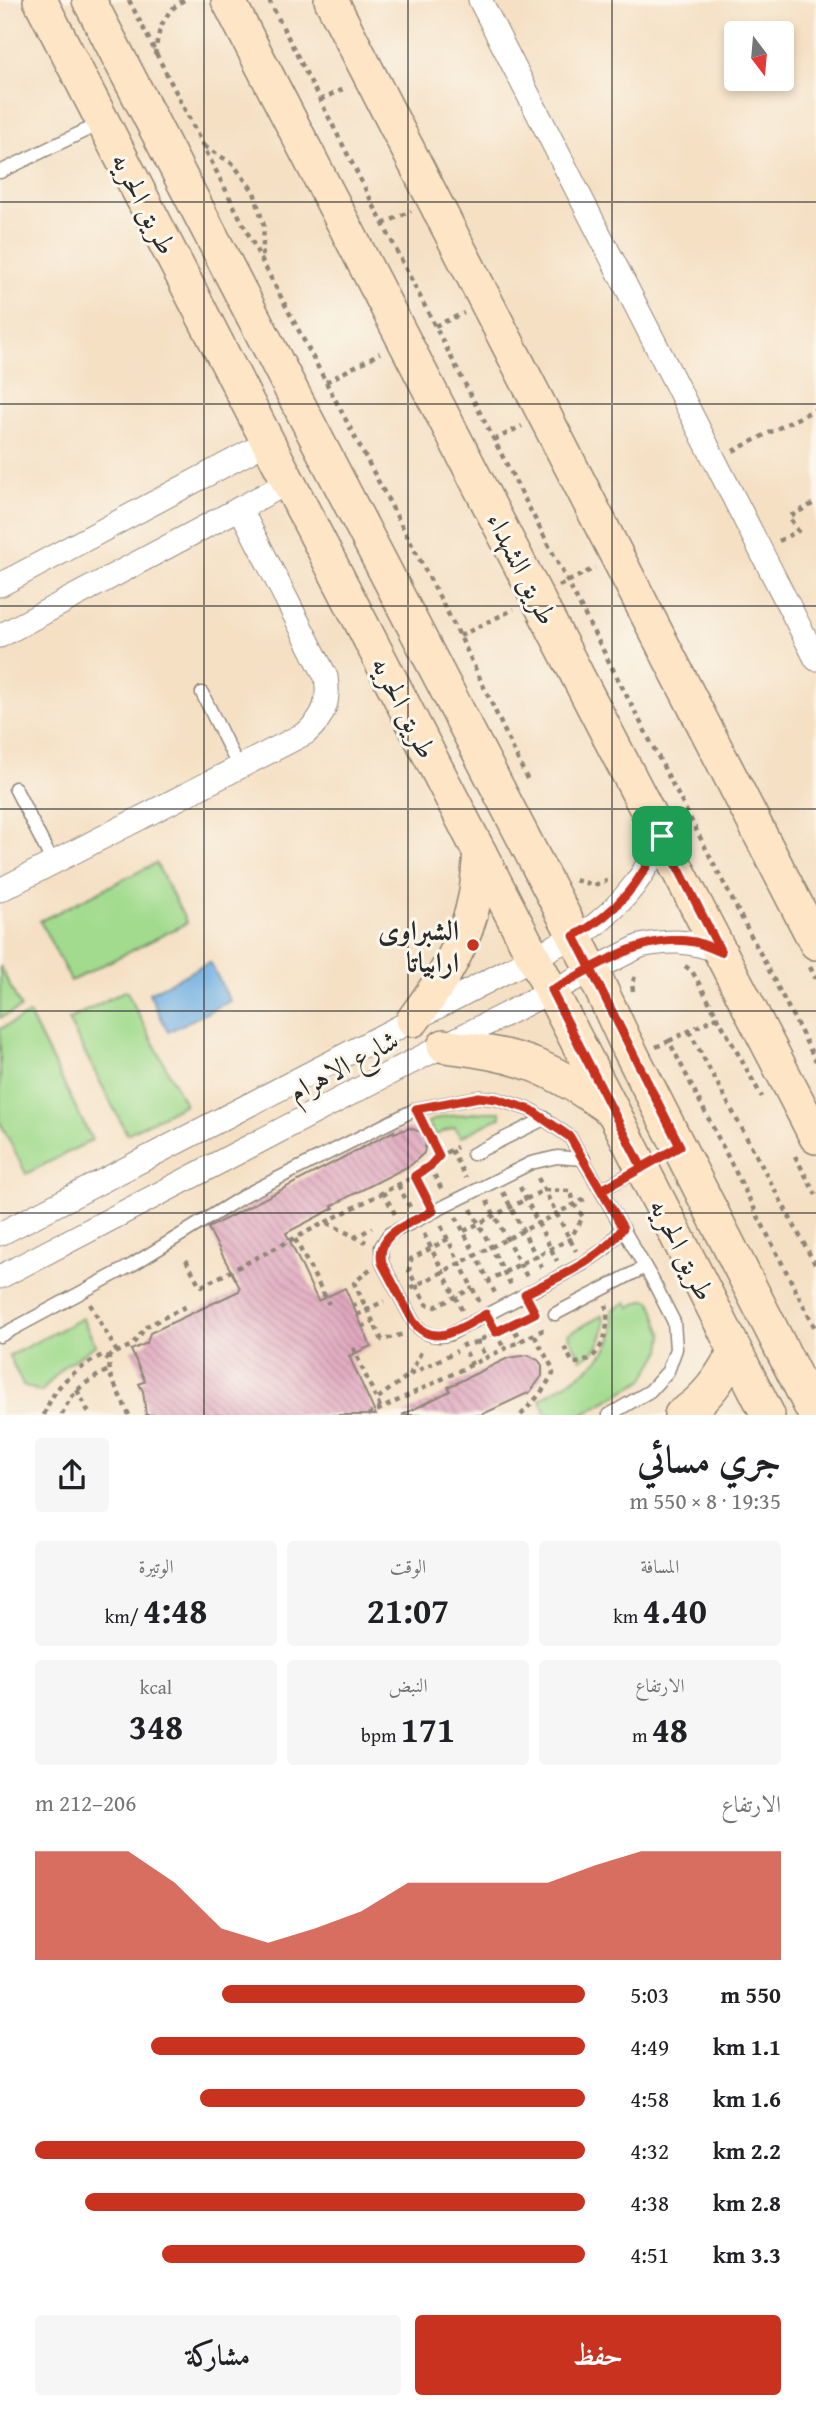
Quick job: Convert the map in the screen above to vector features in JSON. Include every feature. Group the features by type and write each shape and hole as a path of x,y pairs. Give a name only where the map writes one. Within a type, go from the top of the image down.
{"street":[{"name":"طريق الحريه","path":"40,0 768,1415"},
{"name":"طريق الحريه","path":"89,0 592,970 624,1039 815,1415"},
{"name":"طريق الشهداء","path":"228,0 721,952 803,1142"},
{"path":"331,0 816,943"},
{"path":"480,0 816,659"},
{"path":"121,157 160,137"},
{"path":"0,585 307,421"},
{"path":"0,635 289,482"},
{"path":"0,890 306,733 318,723 326,709 329,693 326,677 240,508"},
{"name":"شارع الاهرام","path":"0,1234 594,926 616,908 635,886 662,836"},
{"path":"413,1020 441,983 461,942 475,898 480,853"},
{"name":"شارع الاهرام","path":"0,1277 387,1074 640,946 668,941 696,943 721,952"},
{"path":"370,1042 387,1074"},
{"path":"444,1046 491,1053 534,1065 575,1085 613,1111"},
{"path":"339,1059 356,1091"},
{"path":"642,1168 680,1146"},
{"path":"681,1415 705,1396 722,1375 735,1351"}],"lane":[{"path":"0,172 103,122"},
{"path":"202,693 239,768"},
{"path":"15,788 53,863"},
{"path":"0,1336 154,1252 247,1194 416,1109 479,1097 514,1103 546,1118 570,1137 674,1322 676,1349 668,1371 656,1386 609,1415"},
{"path":"473,1154 546,1118"},
{"path":"584,1159 544,1159 512,1171 389,1234 384,1240 380,1255 398,1294 418,1328 430,1335 448,1335 564,1274 606,1248 623,1228"},
{"path":"601,1190 642,1168"},
{"path":"555,1314 645,1267"}],"path":[{"path":"129,0 262,261 460,636 529,784"},
{"path":"155,55 158,29 172,7 184,0"},
{"path":"269,0 816,1061"},
{"path":"320,100 354,83"},
{"path":"203,145 233,164 254,192 264,226 262,261"},
{"path":"383,224 418,207"},
{"path":"435,326 471,310"},
{"path":"326,382 381,353 375,341"},
{"path":"715,460 816,409"},
{"path":"494,440 529,423"},
{"path":"773,536 779,541 798,531 789,517 816,502"},
{"path":"507,597 514,609"},
{"path":"568,871 574,880 594,885 615,879"},
{"path":"677,958 692,971 763,1100"},
{"path":"635,1002 632,983 641,966"},
{"path":"652,1038 656,1048 717,1017"},
{"path":"689,1031 816,1266"},
{"path":"669,1041 816,1330"},
{"path":"416,1109 439,1156"},
{"path":"803,1142 816,1195"},
{"path":"186,1260 202,1286 415,1176 439,1156 460,1146"},
{"path":"451,1150 473,1191 495,1215 520,1264 525,1294"},
{"path":"430,1166 520,1341"},
{"path":"512,1171 564,1274"},
{"path":"415,1176 504,1349"},
{"path":"496,1179 549,1282"},
{"path":"398,1185 469,1324"},
{"path":"464,1231 526,1199 542,1187 571,1191 574,1204 583,1217 570,1239 489,1280"},
{"path":"542,1187 574,1247"},
{"path":"368,1415 543,1330 525,1294 504,1272 491,1247 479,1223 473,1191"},
{"path":"383,1192 402,1227"},
{"path":"357,1315 574,1204"},
{"path":"326,1222 354,1238"},
{"path":"295,1238 329,1304"},
{"path":"447,1239 415,1256 409,1263 409,1271 426,1304 435,1307 473,1288"},
{"path":"368,1270 354,1283 382,1340 400,1336"},
{"path":"84,1291 117,1352"},
{"path":"352,1306 363,1301"},
{"path":"564,1346 575,1364 598,1350 607,1331 606,1304"},
{"path":"44,1415 56,1390 70,1374 102,1355 107,1357 132,1345 147,1326 190,1305"},
{"path":"378,1398 409,1376 535,1313"},
{"path":"362,1327 373,1321"},
{"path":"409,1376 430,1335"},
{"path":"521,1415 553,1374 552,1367 534,1335"},
{"path":"353,1348 381,1409"},
{"path":"107,1357 108,1370 129,1415"},
{"path":"62,1415 77,1390 90,1379 108,1370"},
{"path":"77,1390 90,1415"}],"green space":[{"path":"156,863 187,923 71,981 40,921"},
{"path":"0,966 21,1008 0,1018"},
{"path":"126,990 185,1104 127,1134 68,1020"},
{"path":"29,1014 92,1140 26,1174 0,1122 0,1029"},
{"path":"500,1112 501,1117 461,1137 455,1127 435,1135 428,1122 442,1117"},
{"path":"644,1300 652,1303 663,1335 661,1350 644,1379 582,1415 547,1415 540,1399 586,1370 605,1351 614,1327 612,1310 627,1302 630,1307"},
{"path":"603,1315 603,1335 597,1347 581,1359 568,1334"},
{"path":"82,1318 96,1345 63,1367 41,1392 23,1385 9,1356"}],"water":[{"path":"210,962 230,1001 168,1032 149,993"}],"building":[{"path":"410,1128 421,1132 426,1142 424,1153 411,1165 286,1233 318,1301 345,1288 371,1346 349,1356 376,1415 146,1415 143,1391 139,1384 145,1381 131,1350 147,1343 150,1333 239,1291 240,1288 208,1228 394,1131"},
{"path":"528,1355 542,1365 542,1376 530,1392 481,1415 402,1415 450,1391 448,1387 508,1358"}],"place":[{"name":"الشبراوى ارابياتا","path":"473,945"}],"route":[{"path":"662,836 635,886 616,908 594,926 574,936 592,970 624,1039 680,1146 642,1168 621,1180 601,1190 570,1137 531,1110 514,1103 479,1097 416,1109 439,1156 415,1176 433,1211 389,1234 384,1240 380,1255 413,1321 418,1328 430,1335 448,1335 486,1314 496,1332 535,1313 525,1294 595,1256 615,1240 623,1228 601,1190 642,1168 551,990 592,970 614,958 640,946 668,941 696,943 721,952 662,836"}]}
